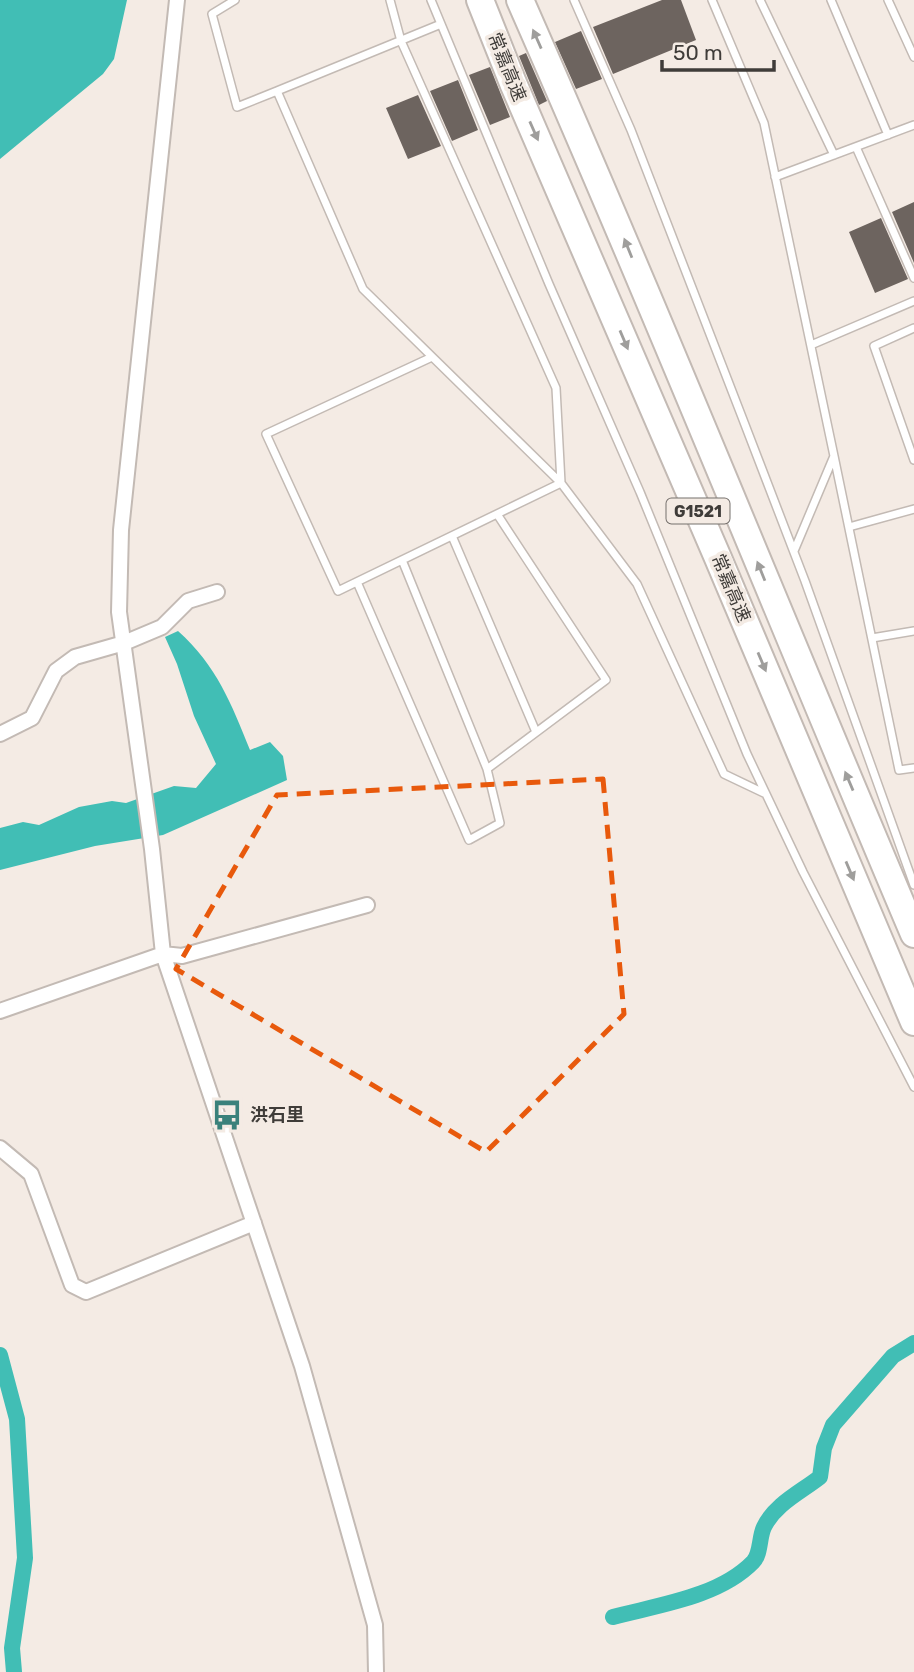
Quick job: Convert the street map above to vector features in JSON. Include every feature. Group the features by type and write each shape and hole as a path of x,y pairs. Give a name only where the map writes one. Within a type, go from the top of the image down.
{"highway":[{"name":"常嘉高速","path":"480,0 914,1022"},
{"name":"常嘉高速","path":"520,0 615,216 808,685 914,934"}],"street":[{"path":"177,0 121,530 119,612 152,849 163,954 302,1366 375,1625 376,1672"},
{"path":"0,734 32,718 56,671 75,657 124,643 162,627 188,601 217,592"},
{"path":"0,1012 163,954 182,956 367,905"},
{"path":"0,1147 31,1174 72,1285 86,1292 254,1223"}],"lane":[{"path":"235,0 212,14 237,107 441,24"},
{"path":"390,0 401,41 556,388 561,483"},
{"path":"431,0 549,284 640,492 742,742 803,872 914,1087"},
{"path":"574,0 631,130 793,552 914,886"},
{"path":"712,0 764,122 900,770 914,768"},
{"path":"760,0 834,155"},
{"path":"831,0 888,135"},
{"path":"888,0 914,57"},
{"path":"277,91 363,289 561,483 636,583 723,774 765,793"},
{"path":"775,177 914,125"},
{"path":"856,147 914,278"},
{"path":"811,345 912,302 914,313"},
{"path":"914,328 874,346 914,460"},
{"path":"432,357 266,434 338,591 561,483"},
{"path":"793,552 834,456"},
{"path":"849,527 914,509"},
{"path":"487,769 606,680 497,514"},
{"path":"452,536 537,732"},
{"path":"357,582 469,840 500,823 487,769 402,560"},
{"path":"872,638 914,631"}],"highlighted area":[{"path":"603,779 624,1014 486,1152 176,969 277,795"}],"water":[{"path":"0,0 127,0 114,59 103,74 0,159"},
{"path":"178,631 192,644 222,686 250,750 270,742 283,756 287,780 163,835 95,846 0,870 0,828 23,822 39,825 79,807 112,801 126,803 174,786 196,788 216,764 194,716 165,637"}],"building":[{"path":"662,0 681,0 696,40 613,74 593,27"},
{"path":"581,31 602,79 576,89 555,42"},
{"path":"526,53 547,101 539,105 519,56"},
{"path":"490,67 510,117 490,125 469,75"},
{"path":"458,80 478,130 452,141 430,91"},
{"path":"418,95 441,146 408,159 386,108"},
{"path":"914,202 914,263 892,212"},
{"path":"881,218 908,279 875,293 849,232"}],"waterway":[{"path":"613,1617 706,1592 739,1574 753,1562 762,1531 769,1519 782,1505 820,1477 824,1448 833,1425 893,1356 914,1343"},
{"path":"0,1355 17,1419 25,1558 12,1648 14,1672"}],"place":[{"name":"洪石里","path":"227,1115"}]}
